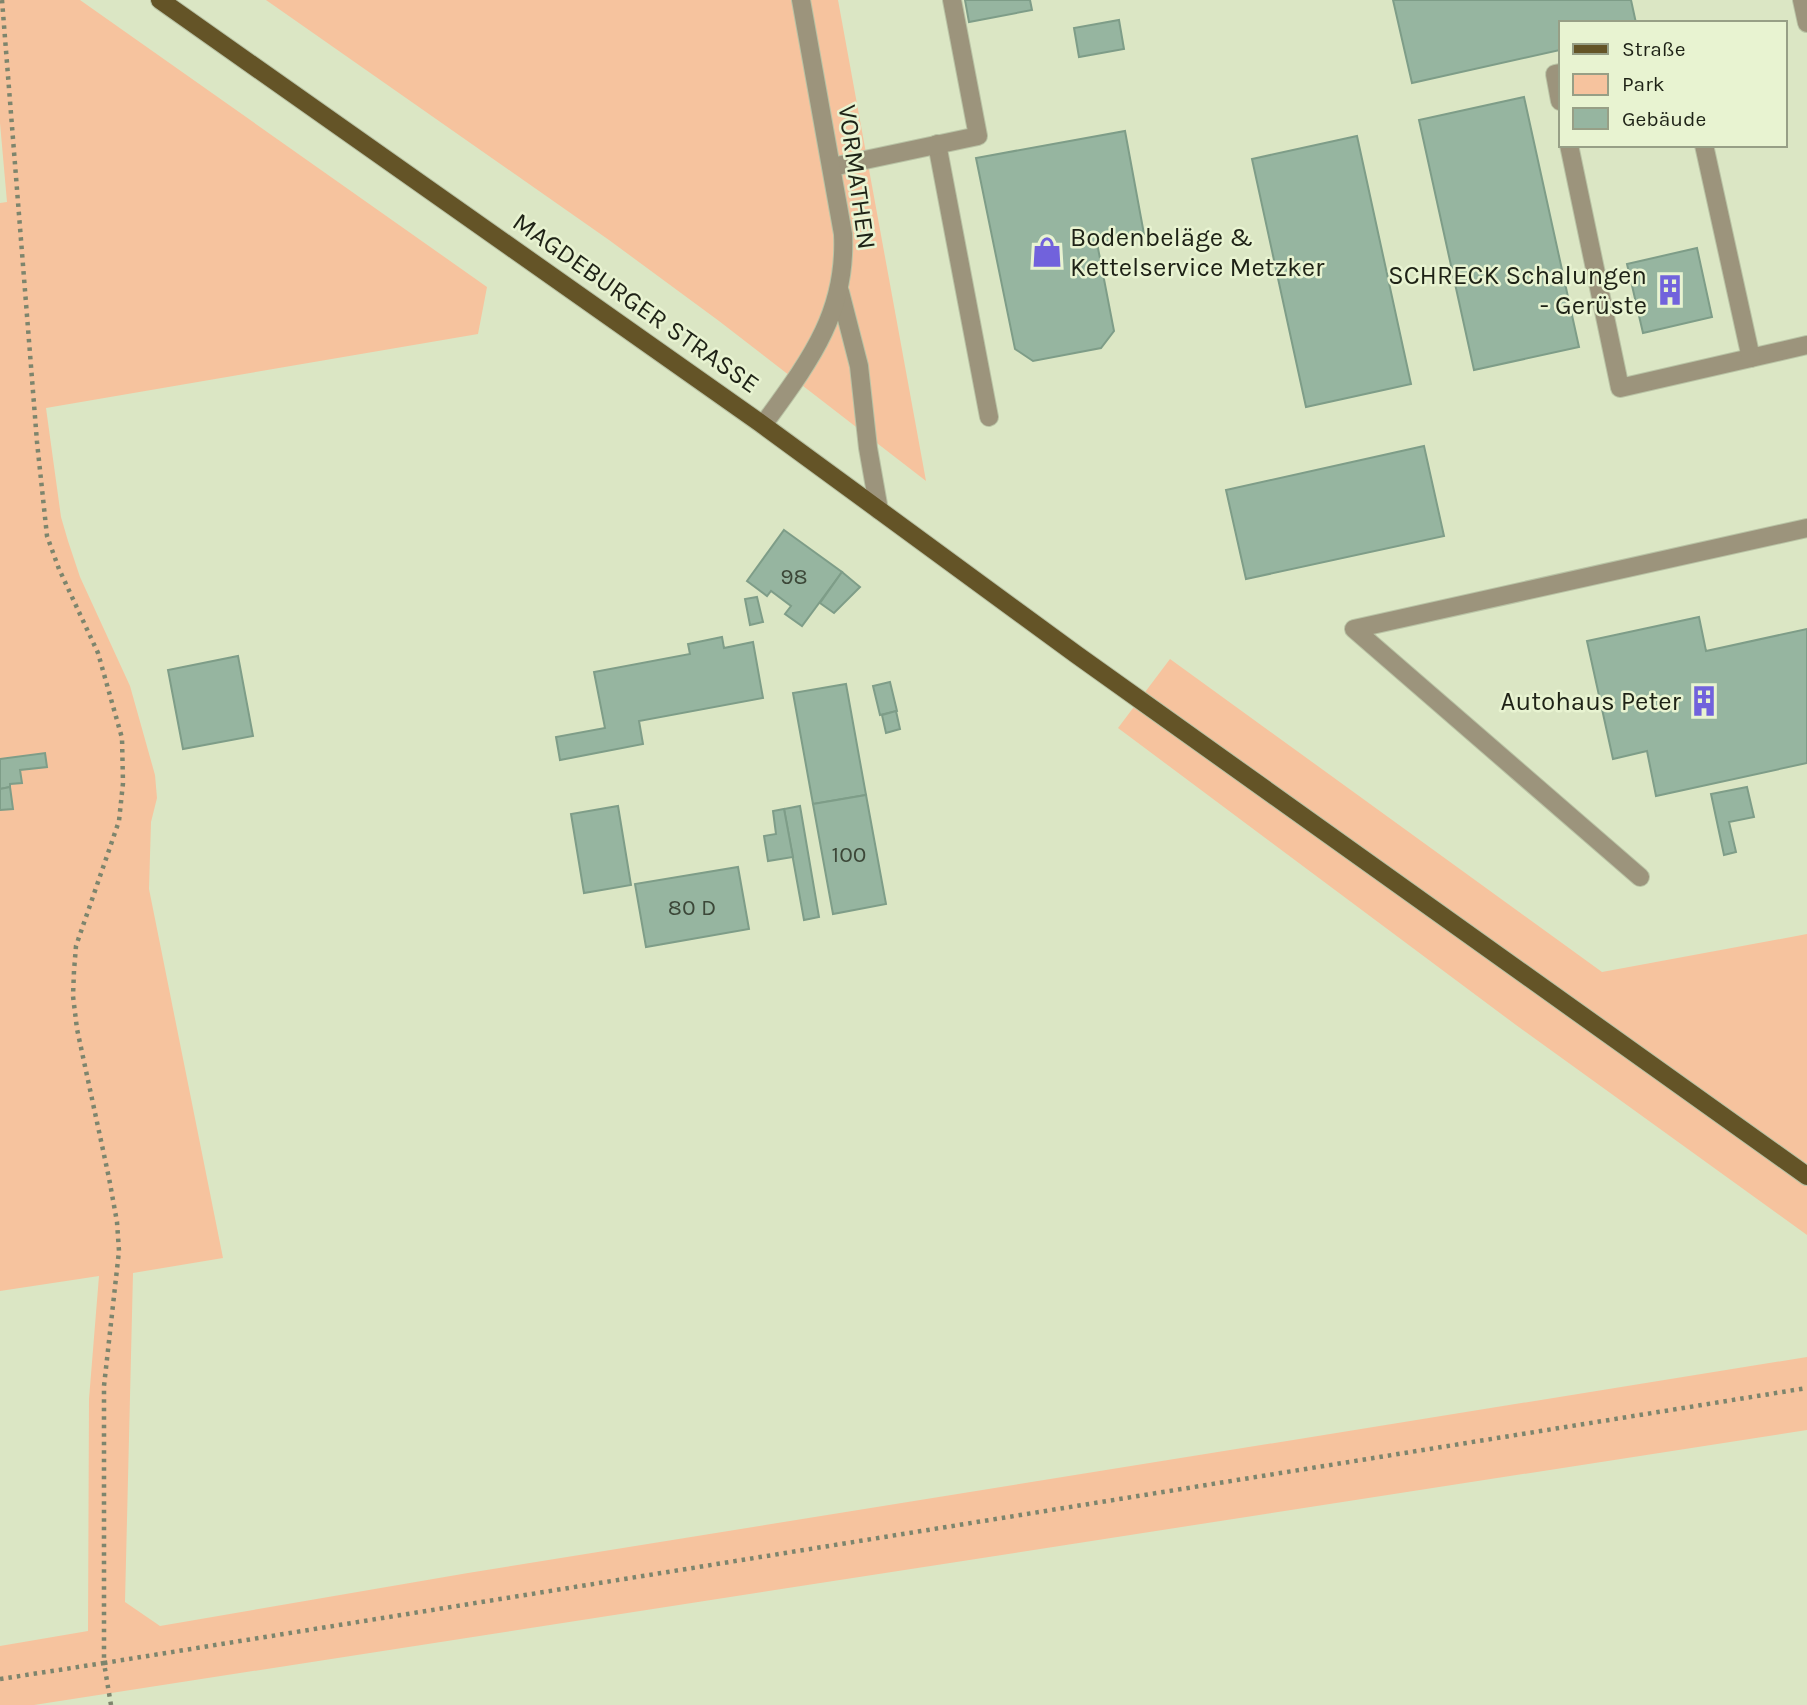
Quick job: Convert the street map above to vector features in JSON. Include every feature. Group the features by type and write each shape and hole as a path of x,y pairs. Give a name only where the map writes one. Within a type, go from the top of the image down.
{"main road":[{"name":"MAGDEBURGER STRASSE","path":"160,0 763,425 1077,654 1807,1177"}],"street":[{"name":"VORMATHEN","path":"763,425 822,335 840,292 845,262 832,167 801,0"},
{"path":"832,167 978,136 952,0"},
{"path":"1802,0 1807,23"},
{"path":"1559,73 1555,74 1559,96"},
{"path":"937,144 989,417"},
{"path":"1569,147 1620,388 1807,345"},
{"path":"1704,147 1751,358"},
{"path":"840,292 859,366 868,448 879,509"},
{"path":"1640,877 1354,629 1807,528"}],"path":[{"path":"2,0 37,442 47,536 59,569 98,653 121,738 123,783 119,821 76,946 74,971 77,1029 111,1189 119,1251 104,1387 104,1663 111,1705"},
{"path":"0,1679 1807,1388"}],"green space":[{"path":"0,0 80,0 487,287 478,334 46,408 61,517 68,541 80,577 130,686 155,775 157,798 151,822 149,889 223,1258 133,1273 125,1602 160,1626 468,1573 1807,1357 1807,1430 34,1705 0,1705 0,1646 88,1631 89,1399 99,1276 0,1291 0,203 7,202 0,123"},
{"path":"266,0 838,0 926,481 609,240"},
{"path":"1170,659 1602,972 1807,934 1807,1235 1516,1025 1118,728"}],"building":[{"path":"965,0 1030,0 1032,10 969,22"},
{"path":"1393,0 1631,0 1636,21 1559,21 1559,50 1412,83"},
{"path":"1119,20 1124,49 1079,57 1074,28"},
{"path":"1524,97 1579,347 1474,370 1419,120"},
{"name":"Bodenbeläge & Kettelservice Metzker","path":"1125,131 1144,234 1097,243 1114,331 1101,348 1033,361 1015,349 976,158"},
{"path":"1357,136 1411,384 1306,407 1252,159"},
{"name":"SCHRECK Schalungen - Gerüste","path":"1697,248 1712,317 1643,333 1627,264"},
{"path":"1424,446 1444,536 1246,579 1226,490"},
{"path":"784,530 842,572 802,626 785,614 791,606 771,591 767,596 747,581"},
{"path":"842,572 860,587 834,613 820,603"},
{"path":"757,597 763,622 750,625 745,599"},
{"name":"Autohaus Peter","path":"1699,617 1706,651 1807,629 1807,763 1656,796 1647,751 1613,759 1587,641"},
{"path":"722,637 724,648 753,642 763,698 639,721 643,744 560,760 556,737 605,728 594,672 690,654 688,644"},
{"path":"238,656 253,736 183,749 168,670"},
{"path":"890,682 897,711 880,715 873,686"},
{"path":"846,684 866,795 813,804 793,693"},
{"path":"896,711 900,729 886,733 882,715"},
{"path":"45,753 47,767 20,770 22,783 10,784 10,787 0,789 0,759"},
{"path":"10,787 13,809 0,810 0,789"},
{"path":"1747,787 1754,817 1729,822 1736,852 1724,855 1711,794"},
{"path":"866,795 886,904 833,914 813,804"},
{"path":"618,806 631,885 584,893 571,814"},
{"path":"800,806 819,917 804,920 784,809"},
{"path":"784,809 793,857 768,861 764,836 776,834 773,811"},
{"path":"738,867 749,929 646,947 635,884"}],"place":[{"name":"Bodenbeläge & Kettelservice Metzker","path":"1047,252"},
{"name":"SCHRECK Schalungen - Gerüste","path":"1670,290"},
{"name":"Autohaus Peter","path":"1704,701"}]}
